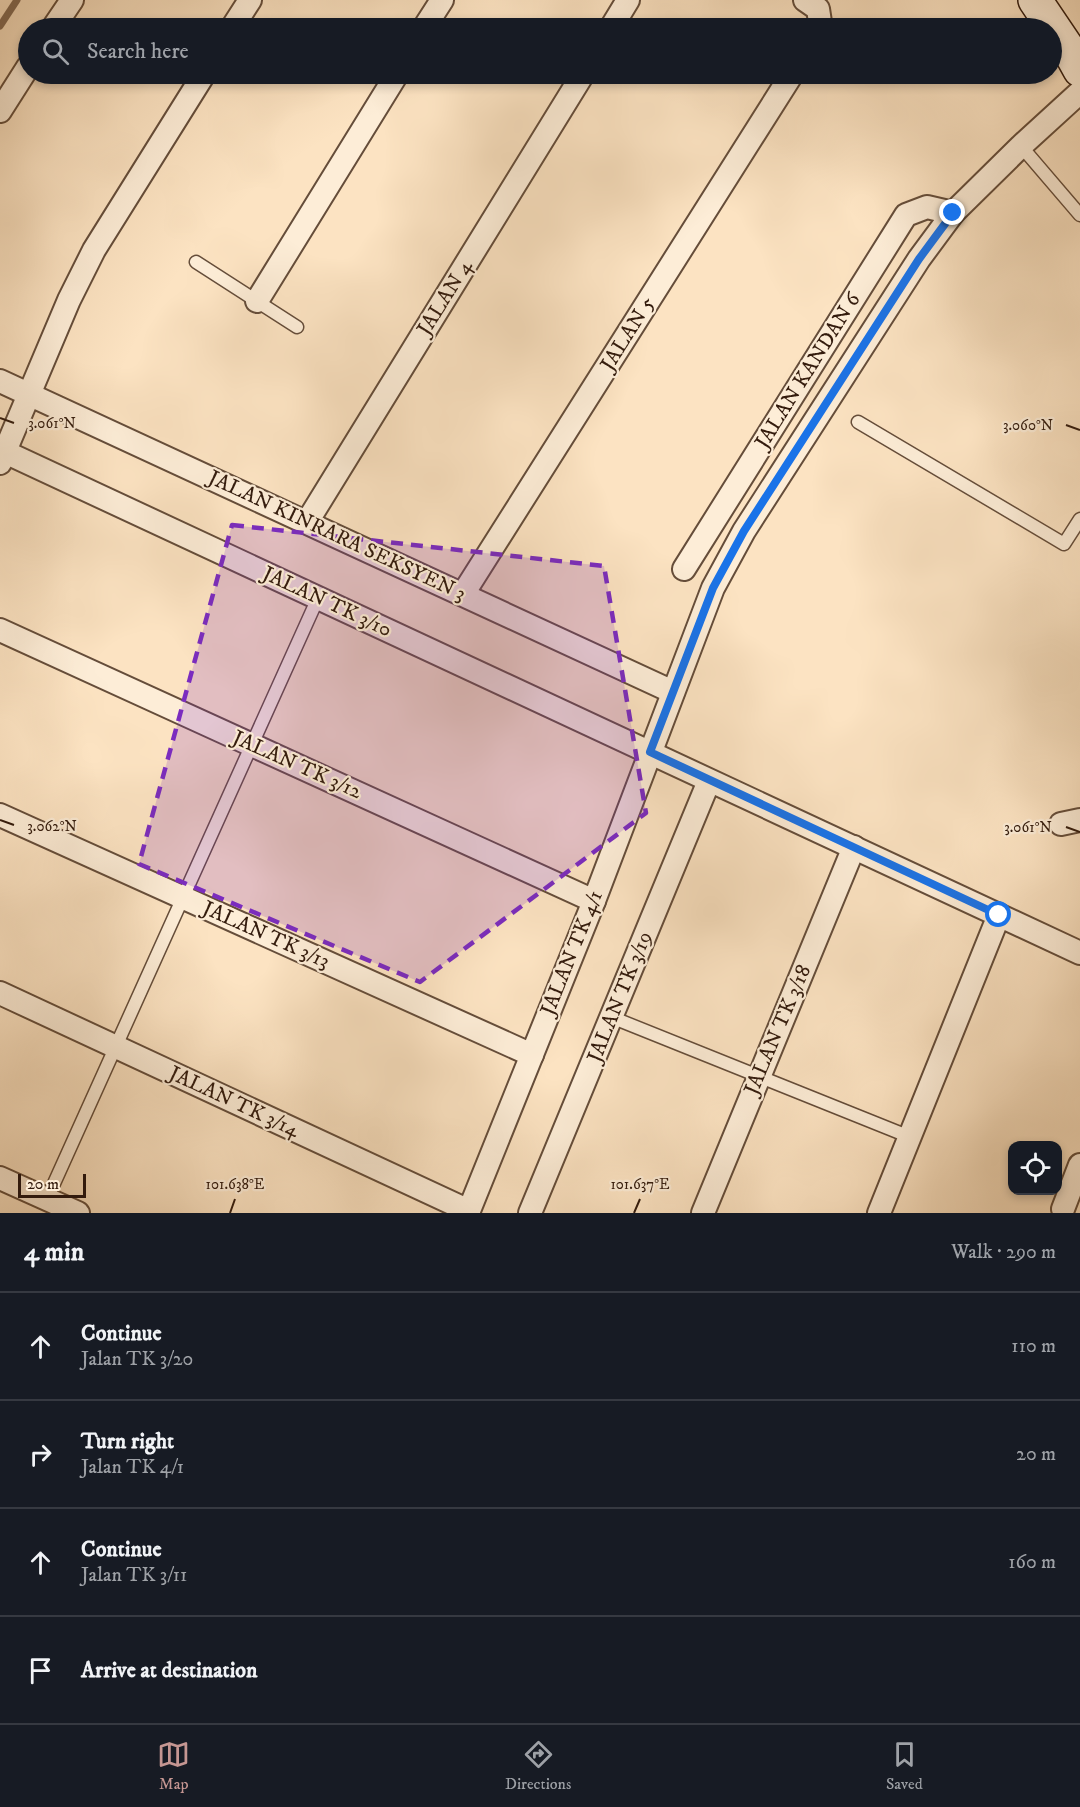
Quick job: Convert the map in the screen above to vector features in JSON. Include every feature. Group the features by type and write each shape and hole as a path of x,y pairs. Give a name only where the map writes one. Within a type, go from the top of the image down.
{"street":[{"path":"60,18 72,0"},
{"path":"238,18 250,0"},
{"path":"430,18 442,0"},
{"path":"617,18 628,0"},
{"path":"805,0 818,9 819,18"},
{"path":"1035,0 1047,18"},
{"path":"1062,40 1080,70"},
{"path":"0,111 18,83"},
{"path":"2,458 69,300 94,250 198,84"},
{"path":"257,301 391,84"},
{"name":"JALAN 4","path":"307,522 577,84"},
{"name":"JALAN 5","path":"463,594 786,84"},
{"name":"JALAN TK 4/1","path":"468,1212 594,901 713,588 744,531 919,259 953,213 1080,92"},
{"name":"JALAN KANDAN 6","path":"684,569 906,215 927,207 953,213"},
{"name":"JALAN KINRARA SEKSYEN 3","path":"0,381 673,692"},
{"name":"JALAN TK 3/10","path":"2,458 318,598 1080,953"},
{"name":"JALAN TK 3/12","path":"0,630 594,901"},
{"name":"JALAN TK 3/19","path":"530,1213 709,781"},
{"name":"JALAN TK 3/13","path":"0,815 532,1055"},
{"name":"JALAN TK 3/18","path":"703,1213 854,847"},
{"path":"879,1213 999,915"},
{"name":"JALAN TK 3/14","path":"0,993 468,1212"},
{"path":"1063,1209 1080,1165"},
{"path":"0,1178 44,1206 78,1213"}],"lane":[{"path":"1021,146 1080,216"},
{"path":"196,262 297,327"},
{"path":"858,422 1064,544 1080,519"},
{"path":"44,1206 318,598"},
{"path":"611,1017 910,1137"}],"highlighted area":[{"path":"232,525 604,566 646,813 420,982 139,864"}],"waterway":[{"path":"0,26 17,0"}],"route":[{"path":"953,213 919,259 744,531 713,588 650,752 999,915"}]}
